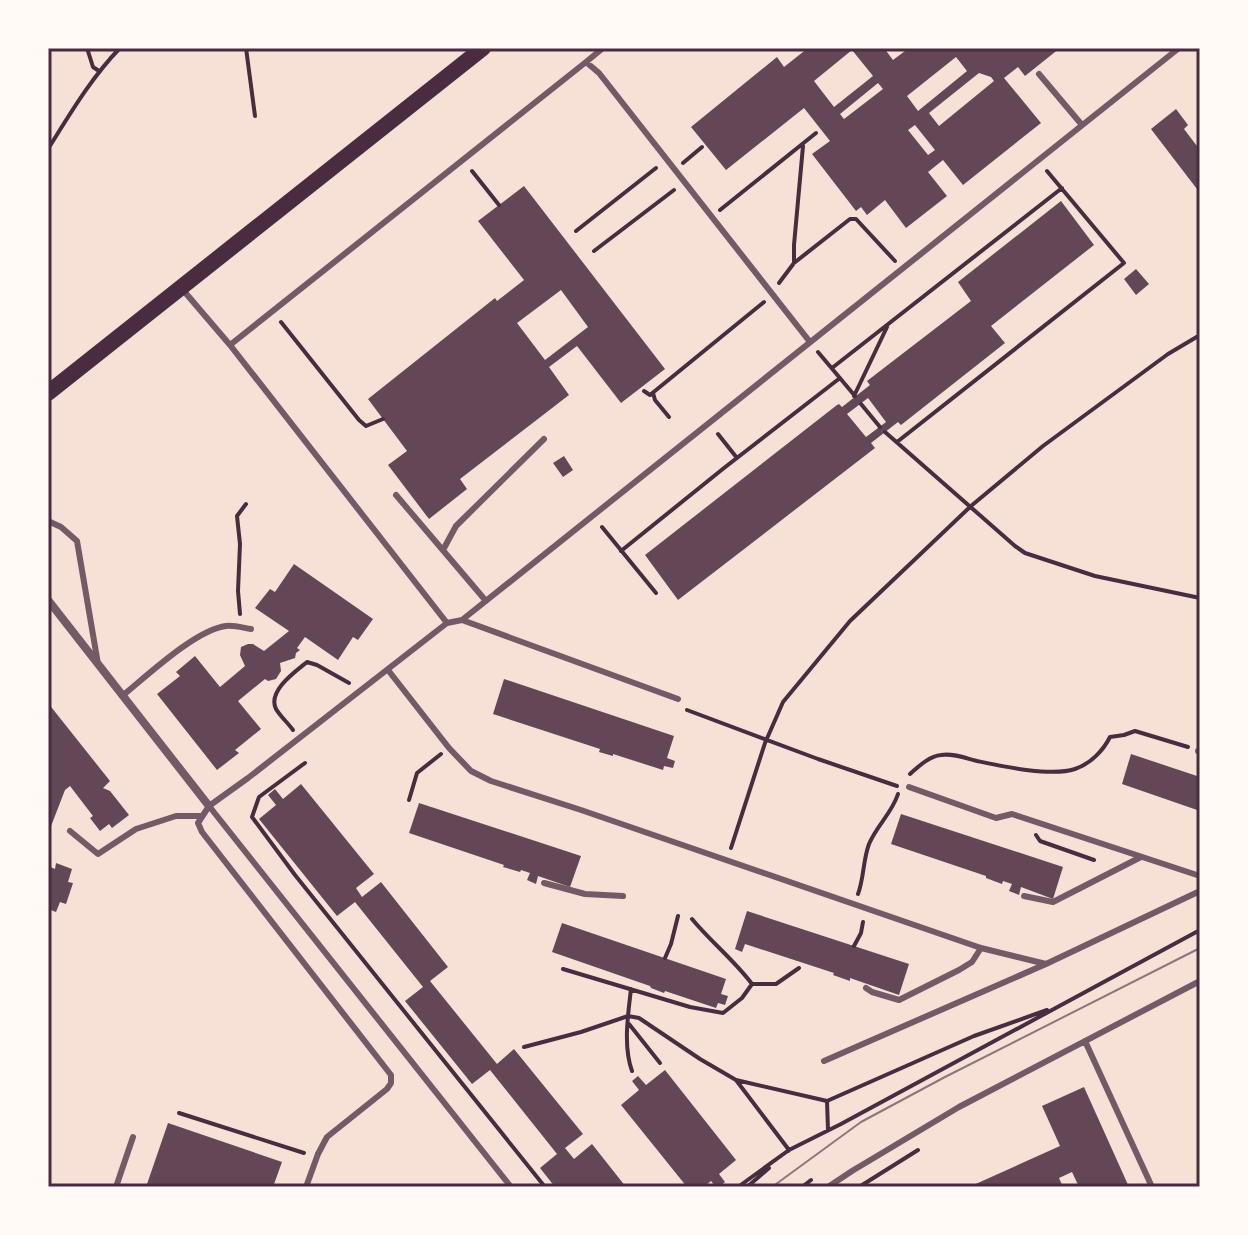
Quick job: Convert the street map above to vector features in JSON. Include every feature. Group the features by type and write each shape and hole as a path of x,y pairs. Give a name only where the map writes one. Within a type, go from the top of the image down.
{"main road":[{"path":"48,393 483,48"}],"street":[{"path":"48,600 209,806"}],"lane":[{"path":"230,345 603,48"},
{"path":"306,1187 327,1137 387,1089 391,1075 202,832 198,823 209,806 447,623 462,620 1179,48"},
{"path":"586,62 599,73 810,342"},
{"path":"1039,74 1082,125"},
{"path":"181,287 230,345 447,623"},
{"path":"443,550 456,526 544,439"},
{"path":"396,495 486,601"},
{"path":"48,521 61,527 77,541 99,666"},
{"path":"462,620 678,699"},
{"path":"122,696 202,635 227,626 251,629"},
{"path":"388,670 449,748 471,771 491,781 981,948 1046,964"},
{"path":"909,787 996,818 1012,814 1200,876"},
{"path":"209,806 511,1187"},
{"path":"70,831 98,854 136,829 176,816 202,816"},
{"path":"1024,896 1053,902 1141,857"},
{"path":"544,883 585,894 623,896"},
{"path":"824,1061 1046,964 1200,891"},
{"path":"866,988 899,1000 972,962 981,948"},
{"path":"828,1187 959,1107 1200,981"},
{"path":"1085,1041 1152,1187"},
{"path":"116,1187 133,1137"}],"path":[{"path":"87,48 93,67 99,71"},
{"path":"48,149 99,71 120,48"},
{"path":"246,48 255,116"},
{"path":"712,217 816,133"},
{"path":"794,263 803,144"},
{"path":"675,169 702,147"},
{"path":"463,160 499,205"},
{"path":"897,442 1124,263 1038,160"},
{"path":"576,231 656,168"},
{"path":"832,368 1062,188"},
{"path":"594,251 674,190"},
{"path":"778,284 794,263 850,219 856,219 902,268"},
{"path":"644,391 650,395 653,393 764,301"},
{"path":"273,311 359,420 366,426 383,419"},
{"path":"810,342 854,396 888,325"},
{"path":"726,861 766,740 783,702 850,621 971,506 1043,446 1168,354 1200,335"},
{"path":"621,551 840,378"},
{"path":"653,393 669,417"},
{"path":"861,404 880,427"},
{"path":"709,422 737,458"},
{"path":"885,432 1025,553 1095,576 1200,598"},
{"path":"243,628 238,591 240,544 237,516 246,504"},
{"path":"593,515 656,593"},
{"path":"300,738 276,709 274,701 291,674 307,662 362,690"},
{"path":"678,699 683,708 901,787 888,816 880,822 871,839 855,904"},
{"path":"909,787 905,779 937,755 952,754 1021,769 1074,769 1094,758 1110,737 1135,731 1199,751"},
{"path":"409,800 417,773 449,748"},
{"path":"305,763 259,797 252,817 323,911 545,1187"},
{"path":"854,946 861,933 866,908"},
{"path":"665,958 678,916"},
{"path":"692,919 752,984"},
{"path":"738,1187 789,1150 1200,930"},
{"path":"752,984 776,984 799,968"},
{"path":"563,969 690,1007 723,1013 742,998 752,984"},
{"path":"631,989 627,1057 632,1071"},
{"path":"524,1047 628,1016 639,1018 736,1080 827,1101 974,1036 1060,1005"},
{"path":"629,1024 660,1063"},
{"path":"736,1080 789,1150"},
{"path":"827,1101 828,1131"},
{"path":"179,1113 302,1153 318,1154"},
{"path":"747,1187 789,1150"},
{"path":"802,1187 811,1180"}],"building":[{"path":"808,48 884,48 893,60 909,48 1060,48 1025,76 1018,67 1004,78 1041,123 963,185 943,160 928,172 947,196 906,228 885,200 867,215 861,207 856,211 812,154 830,141 804,108 726,170 691,127 777,57 784,67","holes":["852,50 873,76 834,107 814,81","956,57 967,71 918,111 907,96","979,73 994,81 939,126 929,113","878,83 883,89 844,119 840,114","915,125 935,150 928,155 908,130"]},
{"path":"1176,109 1188,125 1184,129 1200,150 1200,193 1151,129"},
{"path":"524,186 665,369 621,403 577,346 549,367 569,395 460,479 467,489 429,519 388,465 407,451 368,399 495,298 497,301 524,280 478,221","holes":["561,290 588,327 545,360 517,323"]},
{"path":"1061,201 1094,245 991,326 1005,343 901,425 898,422 871,443 875,448 678,600 645,555 837,405 842,407 870,385 867,381 971,301 958,282","holes":["868,398 886,422 866,437 847,414"]},
{"path":"1136,269 1149,284 1136,295 1124,279"},
{"path":"564,456 573,470 563,477 553,463"},
{"path":"294,564 373,619 358,640 353,637 338,660 305,637 297,648 300,650 295,658 280,663 281,671 276,679 265,679 238,701 261,729 235,750 239,753 217,770 157,694 180,676 176,672 195,656 220,687 245,666 240,655 241,647 253,644 264,651 289,631 255,608 270,589 275,592"},
{"path":"504,679 674,736 667,758 675,761 673,768 664,766 663,770 599,752 600,749 493,714"},
{"path":"48,703 110,781 103,788 110,791 129,815 112,828 109,824 100,831 90,818 93,816 70,786 65,790 48,834"},
{"path":"1131,754 1200,777 1200,811 1122,784"},
{"path":"301,784 374,874 356,888 362,897 381,882 448,967 430,981 497,1064 514,1049 583,1134 565,1148 574,1159 592,1144 626,1187 555,1187 540,1168 557,1154 490,1070 472,1084 405,1001 423,987 355,902 337,916 259,819 276,805 268,795 275,789 283,799"},
{"path":"419,803 581,856 570,887 538,876 536,884 527,880 530,873 503,867 409,833"},
{"path":"901,814 1063,867 1053,899 1021,887 1019,895 1009,891 1012,884 1003,881 1002,884 891,844"},
{"path":"56,863 72,869 68,882 73,883 66,904 60,902 56,912 48,909 48,866 55,869"},
{"path":"747,911 909,964 899,995 745,944 742,952 735,949"},
{"path":"562,923 726,979 721,994 728,996 725,1005 718,1003 716,1008 664,993 552,952"},
{"path":"665,1070 736,1160 719,1174 725,1182 719,1187 711,1181 704,1187 687,1187 621,1105 639,1090 632,1081 638,1076 646,1085"},
{"path":"1084,1087 1129,1187 1079,1187 1072,1172 1059,1178 1063,1187 969,1187 1060,1146 1042,1106"},
{"path":"168,1123 282,1162 273,1187 146,1187"}],"tram line":[{"path":"772,1187 861,1122 1200,948"}]}
